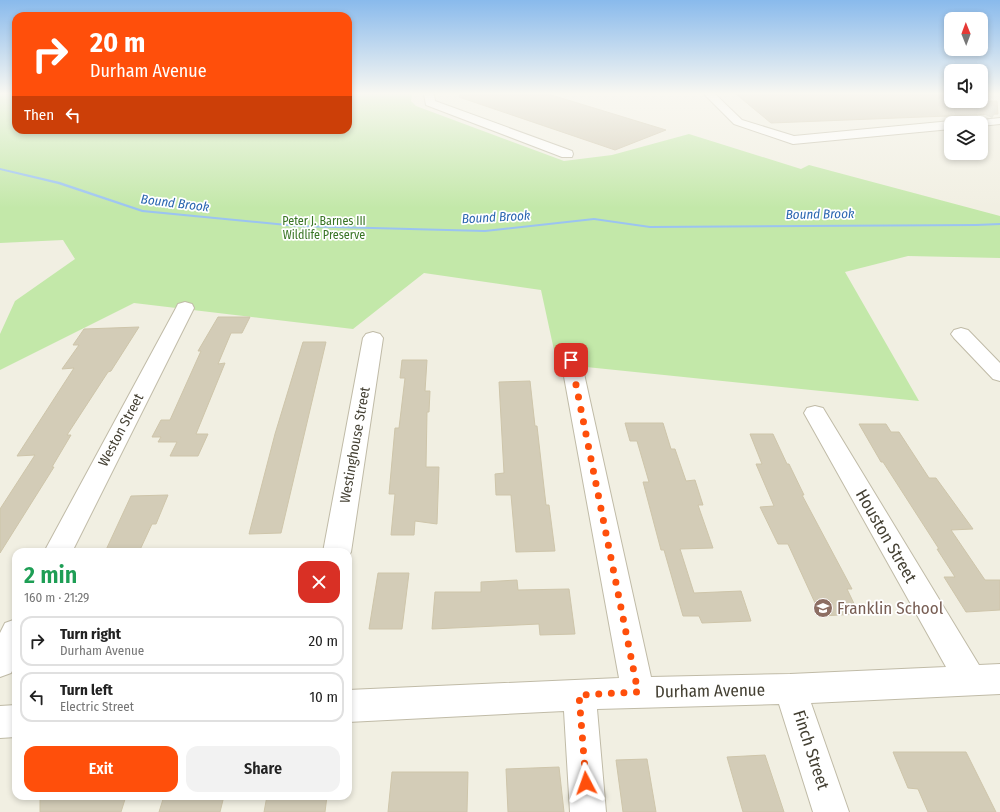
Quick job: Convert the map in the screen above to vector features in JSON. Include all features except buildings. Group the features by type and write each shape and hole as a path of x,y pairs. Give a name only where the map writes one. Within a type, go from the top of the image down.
{"street":[{"path":"508,132 567,154"},
{"path":"768,132 793,140 878,132"},
{"name":"Weston Street","path":"60,548 185,308"},
{"path":"961,334 1000,374"},
{"name":"Westinghouse Street","path":"338,548 373,338"},
{"path":"571,360 638,692"},
{"name":"Houston Street","path":"814,413 985,679"},
{"path":"0,663 12,640"},
{"name":"Durham Avenue","path":"352,706 638,692 790,689 985,679"},
{"name":"Finch Street","path":"790,689 831,812"},
{"path":"579,695 588,812"},
{"path":"0,722 12,721"}],"green space":[{"name":"Peter J. Barnes III Wildlife Preserve","path":"0,132 12,132 12,134 352,134 352,132 486,132 564,161 612,155 689,134 801,169 809,165 1000,216 1000,258 908,256 845,272 919,401 557,364 541,290 424,273 353,329 134,303 0,370 0,334 15,301 75,259 63,240 0,243"}],"waterway":[{"name":"Bound Brook","path":"0,169 59,183 142,211 297,226 485,231 594,219 650,227 1000,224"}],"place":[{"name":"Franklin School","path":"823,608"}],"route":[{"path":"571,360 638,692 579,695 586,783"}]}
